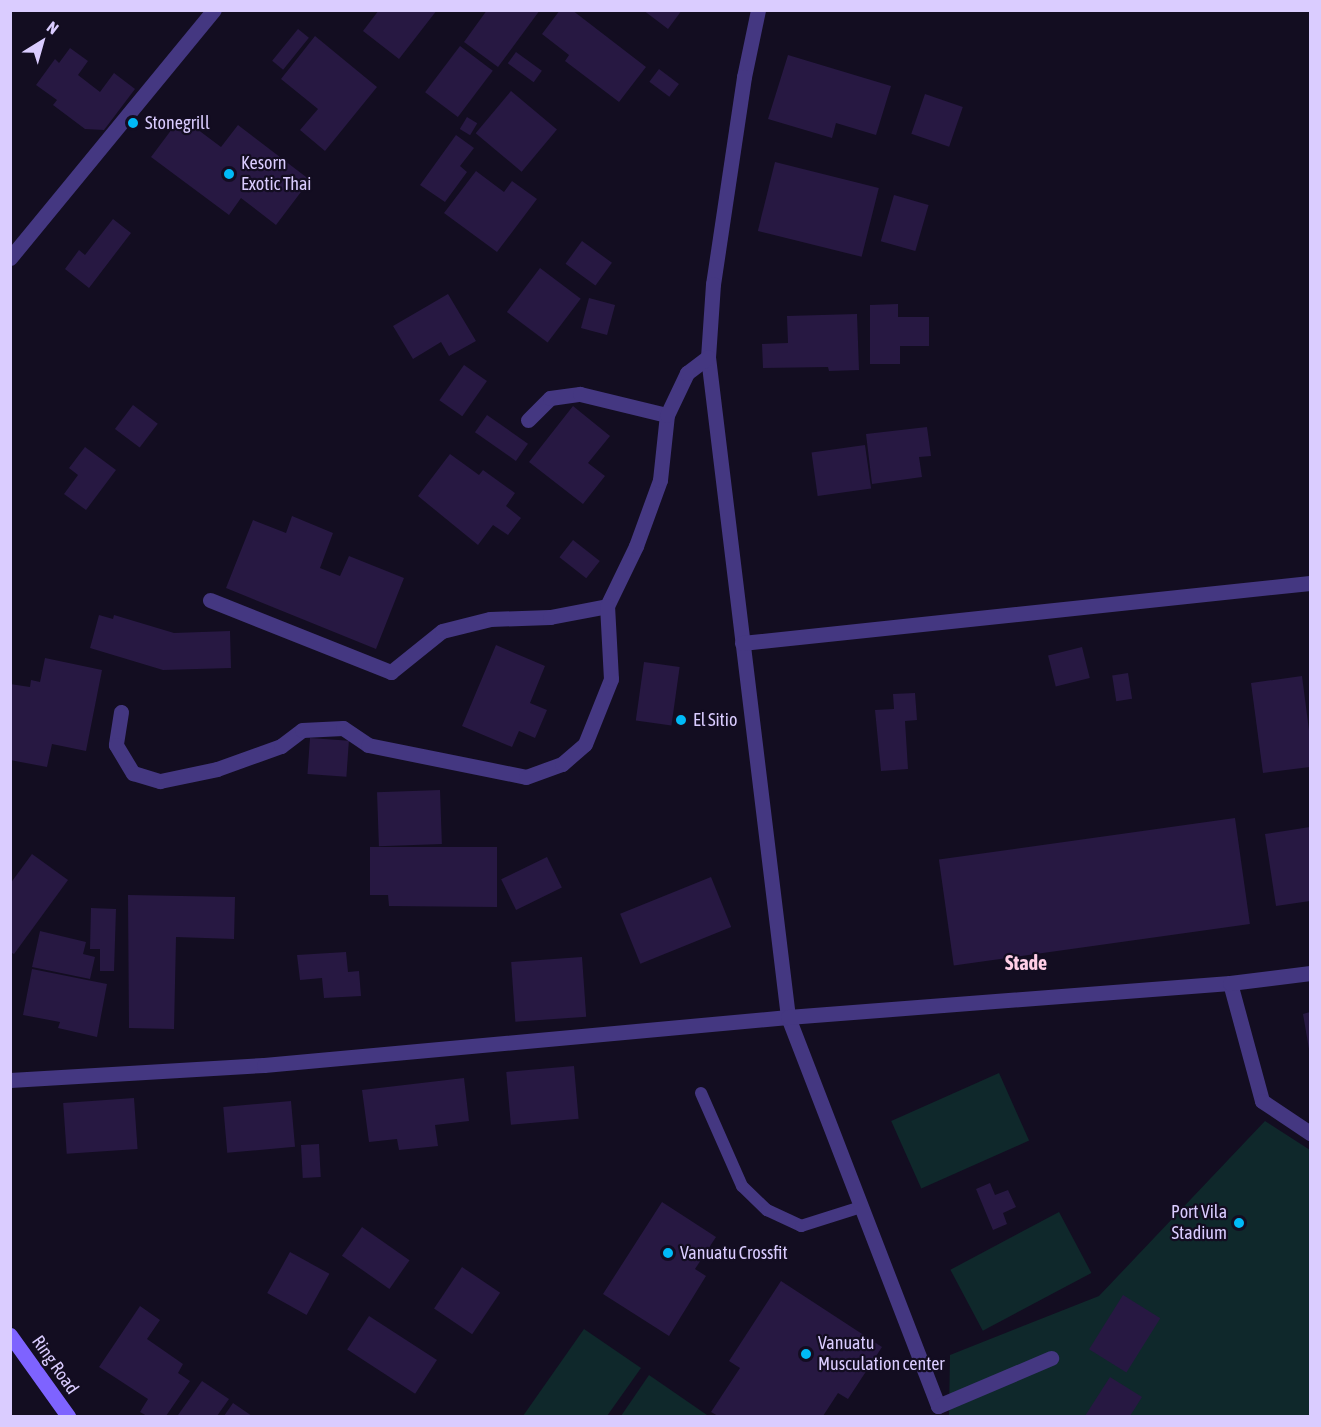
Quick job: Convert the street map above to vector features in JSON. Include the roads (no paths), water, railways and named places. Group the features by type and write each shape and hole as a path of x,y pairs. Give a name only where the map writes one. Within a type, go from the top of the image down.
{"main road":[{"name":"Ring Road","path":"10,1335 68,1416"}],"street":[{"path":"10,258 213,10"},
{"path":"758,10 744,77 714,273 708,357 788,1017 938,1406 1051,1358"},
{"path":"121,712 116,745 133,773 160,781 217,769 281,746 302,730 343,728 368,745 526,777 562,764 585,744 611,679 607,606 636,546 660,480 667,415 687,373 708,357"},
{"path":"528,420 549,398 580,394 667,415"},
{"path":"742,643 1311,583"},
{"path":"210,600 392,672 442,631 490,619 550,617 607,606"},
{"path":"10,1080 264,1065 788,1017 1230,983 1311,973"},
{"path":"1230,983 1262,1101 1311,1133"}],"lane":[{"path":"701,1093 742,1186 767,1210 801,1226 861,1207"}],"place":[{"name":"Stonegrill","path":"133,123"},
{"name":"Kesorn Exotic Thai","path":"229,174"},
{"name":"El Sitio","path":"681,720"},
{"name":"Port Vila Stadium","path":"1239,1223"},
{"name":"Vanuatu Crossfit","path":"668,1253"},
{"name":"Vanuatu Musculation center","path":"806,1354"}],"district":[{"name":"Stade","path":"1026,962"}]}
